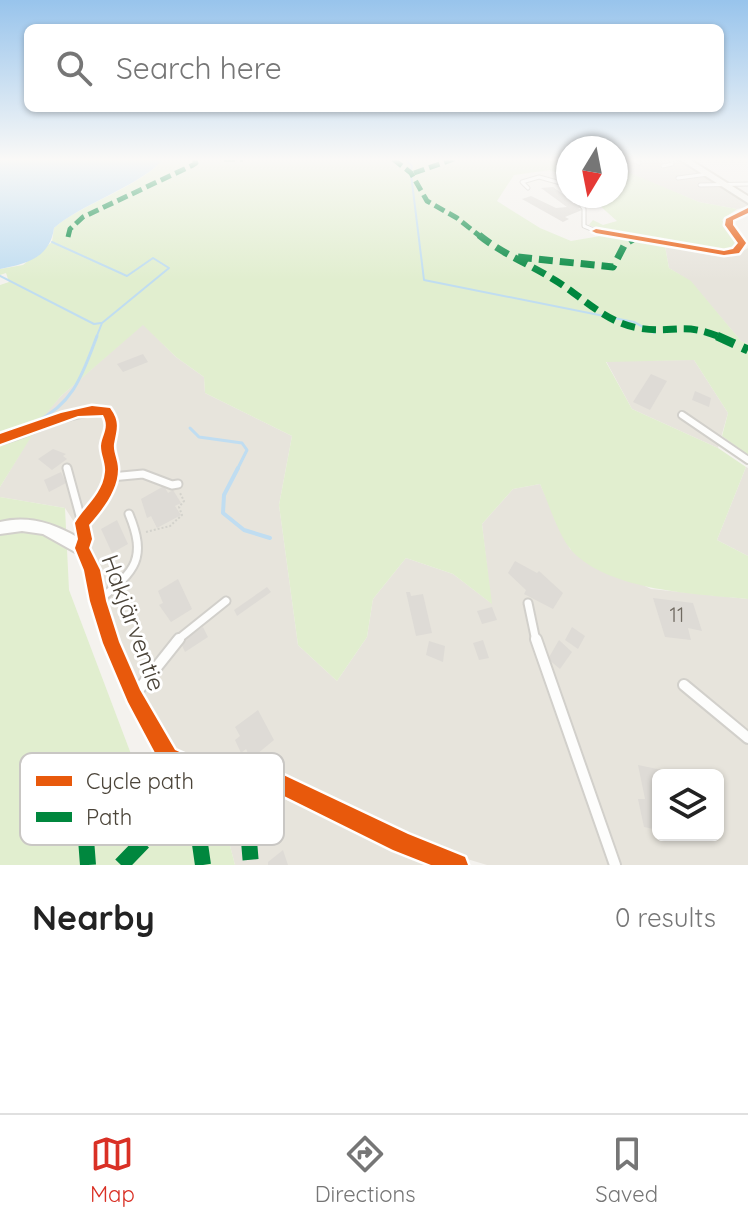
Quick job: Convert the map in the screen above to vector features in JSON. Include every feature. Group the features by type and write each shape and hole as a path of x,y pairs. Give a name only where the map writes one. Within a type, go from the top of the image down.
{"street":[{"path":"596,231 708,252 736,251 745,246 729,225 735,214 748,210"},
{"path":"0,439 19,435 78,410 106,411 113,418 114,427 107,447 113,460 108,490 82,523"},
{"name":"Hakjärventie","path":"82,523 85,539 82,548 92,570 98,601 134,696 166,753"},
{"path":"0,528 36,526 60,533 82,548"},
{"name":"Hakjärventie","path":"284,785 401,842 457,865"}],"lane":[{"path":"583,208 584,226 596,231"},
{"path":"682,415 748,460"},
{"path":"67,467 82,523"},
{"path":"111,477 124,473 146,474 172,485 178,484"},
{"path":"98,601 114,588 139,552 138,535 129,514"},
{"path":"134,696 189,627 226,601"},
{"path":"528,603 538,650 615,865"},
{"path":"684,685 748,738"}],"path":[{"path":"138,535 170,526 182,515 179,507 184,501 178,484"}],"shaded area":[{"path":"692,199 744,199 748,202 748,207 737,209"},
{"path":"665,246 714,256 735,256 748,248 748,344 741,341 691,282 669,268"},
{"path":"143,324 176,357 204,377 205,393 292,436 279,505 298,645 337,681 367,637 373,599 406,558 453,574 491,603 482,524 513,489 540,484 570,549 651,589 748,599 748,865 487,865 437,850 284,793 284,753 172,752 133,678 107,610 91,548 65,508 0,497 0,487 43,416 61,396"},
{"path":"694,360 728,413 718,448 632,409 606,361"},
{"path":"748,468 748,556 717,540"},
{"path":"284,799 428,865 235,865 230,845 284,845"}],"green space":[{"path":"101,199 498,199 540,228 571,241 606,235 665,246 669,268 691,281 741,341 748,344 748,455 722,436 728,413 694,360 606,362 632,409 718,448 746,467 717,540 748,556 748,599 655,588 608,575 572,551 558,528 540,484 513,489 482,524 492,604 453,574 406,558 373,599 367,637 337,681 298,645 279,505 292,436 205,393 204,377 176,357 143,325 61,396 44,416 0,487 0,285 9,282 6,273 0,275 0,269 23,265 52,242 54,228"},
{"path":"628,199 693,199 737,209 722,220 738,242 730,249 718,251 600,230 589,225 593,220 603,225 617,221 602,208 628,208"},
{"path":"0,497 65,508 69,590 131,753 20,753 20,845 230,845 235,865 0,865"}],"water":[{"path":"0,199 100,199 54,228 48,246 35,258 0,269"}],"building":[{"path":"523,199 538,199 556,208 582,210 565,217 569,219 563,222"},
{"path":"143,354 148,362 123,372 117,364"},
{"path":"651,374 667,381 650,410 633,402"},
{"path":"695,391 711,398 709,407 692,400"},
{"path":"53,449 66,454 63,456 67,459 52,470 38,459"},
{"path":"61,472 66,483 49,492 44,480"},
{"path":"164,486 168,493 173,490 181,503 175,506 181,515 157,528 151,516 147,518 141,499"},
{"path":"117,520 128,544 112,553 101,529"},
{"path":"515,561 537,573 539,571 563,593 553,609 524,594 526,590 508,573"},
{"path":"178,579 192,609 171,622 159,605 163,603 158,591"},
{"path":"267,587 271,592 237,616 234,610"},
{"path":"406,592 410,592 411,596 423,594 432,633 416,636"},
{"path":"653,598 693,603 702,631 688,628 691,640 665,637"},
{"path":"492,607 497,620 482,624 477,611"},
{"path":"203,627 208,637 185,652 180,641"},
{"path":"572,627 585,636 578,649 565,640"},
{"path":"483,640 489,658 479,660 473,643"},
{"path":"559,640 572,652 560,669 548,659"},
{"path":"429,641 445,646 443,662 426,655"},
{"path":"258,710 274,740 258,753 248,753 246,749 241,753 235,740 240,736 235,727"},
{"path":"638,765 657,769 652,769 652,829 644,827 638,799 645,799"},
{"path":"283,850 288,865 268,865 268,862"}],"waterway":[{"path":"414,199 424,280 634,322 654,333"},
{"path":"52,242 127,276 153,258 169,268 102,323 96,338"},
{"path":"0,276 94,324 101,323"},
{"path":"35,422 68,397 82,375 97,336"},
{"path":"190,428 199,437 242,443 247,450 238,468"},
{"path":"238,468 224,495 223,513 244,530 270,538"}],"marked path":[{"path":"68,237 70,229 83,217 120,199"},
{"path":"426,199 457,218 487,242 555,280 612,321 638,328 667,330 683,326 702,329 748,350"},
{"path":"518,257 613,267 625,244 633,239"},
{"path":"86,845 88,865"},
{"path":"121,865 140,845"},
{"path":"200,845 203,865"},
{"path":"249,845 251,865"}],"cycle path":[{"path":"596,231 724,253 736,251 742,243 729,225 730,219 748,210"},
{"path":"0,439 78,412 106,411 112,420 107,447 111,458 111,479 82,523 85,539 82,548 92,570 111,643 134,696 166,753"},
{"path":"284,785 401,842 457,865"}]}
